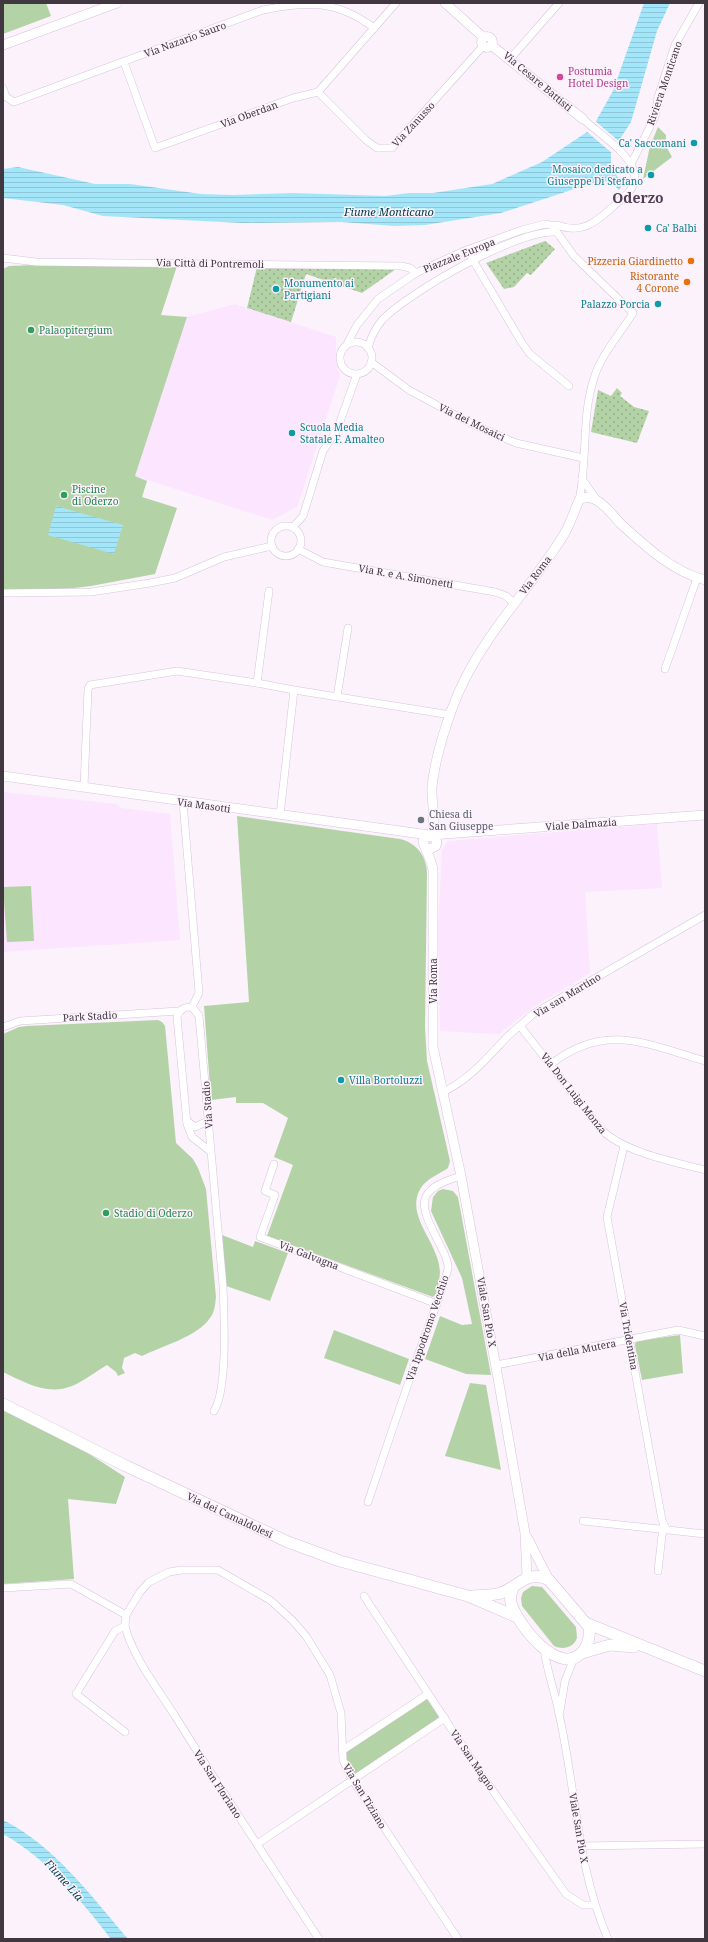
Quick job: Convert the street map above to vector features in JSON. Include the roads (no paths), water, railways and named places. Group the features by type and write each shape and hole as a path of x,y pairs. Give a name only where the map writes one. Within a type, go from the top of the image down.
{"main road":[{"name":"Via dei Camaldolesi","path":"3,1404 124,1465 288,1542 340,1561 468,1596 517,1617"},
{"path":"647,1649 615,1644 601,1646 578,1656 557,1658 544,1649 517,1617 511,1601 513,1588 527,1577 539,1576 549,1580 586,1623 647,1649 705,1671"},
{"name":"Via dei Camaldolesi","path":"468,1596 491,1595 513,1588"},
{"path":"578,1656 588,1645 589,1635 586,1623"}],"street":[{"path":"3,45 118,3"},
{"name":"Via Nazario Sauro","path":"3,88 6,97 14,102 263,10 284,6 306,3 346,10 358,16 374,28"},
{"path":"318,92 396,3"},
{"name":"Via Cesare Battisti","path":"445,3 486,43 510,59 583,119"},
{"path":"510,59 559,3"},
{"name":"Riviera Monticano","path":"631,164 655,117 658,97 675,45 699,3"},
{"name":"Via Zanusso","path":"318,92 366,140 377,148 392,148 486,43"},
{"name":"Via Oberdan","path":"124,62 156,148 293,98 318,92"},
{"path":"368,348 374,330 394,309 464,264 534,234 557,229 585,226 597,222 607,214 633,187 635,177 631,164 623,153 583,119"},
{"name":"Piazzale Europa","path":"357,374 347,372 341,364 341,354 357,325 378,299 416,273 464,251 540,224 550,224 557,229"},
{"name":"Via Roma","path":"443,1092 433,1047 433,870 432,861 425,847 424,839 430,835 433,829 432,798 434,774 444,734 464,682 478,656 514,603 563,536 579,500 588,399 594,377 600,364 633,313 574,256 562,240 557,229"},
{"path":"464,251 472,260 513,330 530,354 568,386"},
{"path":"464,251 464,264"},
{"name":"Via Città di Pontremoli","path":"3,258 36,262 401,266 410,268 416,273"},
{"path":"293,527 303,516 323,451 337,430 357,374 366,370 371,362 372,357 368,348 364,345 355,343 346,346"},
{"name":"Via dei Mosaici","path":"371,362 408,390 472,424 516,443 583,458"},
{"path":"582,479 598,501 621,524 664,560 701,579 665,669"},
{"path":"579,500 587,497 598,501"},
{"path":"284,526 293,527 297,530 301,539 298,549 291,555 282,555 272,546 271,537 276,529 284,526"},
{"path":"3,593 91,592 150,583 175,578 224,557 272,546"},
{"name":"Via R. e A. Simonetti","path":"298,549 323,562 495,592 506,596 514,603"},
{"path":"257,683 270,591"},
{"path":"337,697 348,628"},
{"path":"84,787 88,690 90,685 177,671 451,715"},
{"path":"280,815 294,690"},
{"name":"Via Masotti","path":"3,776 404,833 430,835"},
{"path":"183,802 199,993 192,1007"},
{"name":"Viale Dalmazia","path":"430,835 705,815"},
{"name":"Via Masotti","path":"404,833 425,847"},
{"name":"Viale Dalmazia","path":"436,845 458,834"},
{"path":"425,847 432,849 436,845 435,838 430,835"},
{"name":"Via Roma","path":"433,870 436,845"},
{"name":"Via san Martino","path":"443,1092 457,1086 533,1014 705,915"},
{"name":"Park Stadio","path":"3,1027 20,1020 179,1011 186,1007 192,1007"},
{"name":"Via Stadio","path":"192,1007 199,1016 223,1286 224,1329 222,1376 218,1405 214,1411"},
{"path":"179,1011 177,1017 189,1132 192,1137 210,1151"},
{"name":"Via Don Luigi Monza","path":"520,1026 599,1127 610,1138 624,1146 705,1170"},
{"path":"551,1064 574,1049 607,1039 634,1041 705,1061"},
{"name":"Viale San Pio X","path":"443,1092 461,1176 526,1533 527,1577"},
{"path":"187,1122 195,1127 208,1121"},
{"name":"Via Tridentina","path":"624,1146 607,1217 662,1520 665,1527"},
{"name":"Via Galvagna","path":"274,1164 265,1191 275,1195 260,1237 437,1304"},
{"name":"Via Ippodromo Vecchio","path":"368,1502 405,1392 437,1304 448,1267 446,1257 426,1216 424,1206 425,1197 431,1189 442,1182 461,1176"},
{"name":"Via della Mutera","path":"496,1365 678,1330 705,1336"},
{"path":"583,1521 659,1529 665,1527"},
{"path":"665,1527 668,1530 705,1534"},
{"path":"658,1571 662,1535 665,1527"},
{"name":"Viale San Pio X","path":"526,1533 549,1580"},
{"name":"Via San Tiziano","path":"125,1626 126,1615 140,1592 149,1582 169,1572 182,1570 218,1570 270,1600 292,1620 306,1636 330,1675 341,1713 343,1760 352,1779 458,1939"},
{"path":"3,1588 71,1584 126,1615"},
{"name":"Via San Magno","path":"364,1596 481,1774 566,1894 583,1905 595,1905"},
{"path":"125,1626 115,1631 76,1694 125,1732"},
{"name":"Via San Floriano","path":"125,1626 128,1639 145,1668 319,1939"},
{"name":"Viale San Pio X","path":"544,1649 546,1664 559,1714 586,1870 595,1905 608,1939"},
{"name":"Viale San Pio X","path":"559,1714 565,1681 578,1656"},
{"path":"343,1750 428,1694"},
{"path":"257,1844 444,1718"},
{"path":"582,1846 705,1844"}],"water":[{"name":"Fiume Monticano","path":"644,3 670,3 657,31 631,122 611,153 611,168 623,184 619,190 611,182 599,181 501,213 425,225 395,226 341,222 242,223 103,216 63,205 3,198 3,169 18,167 95,184 130,184 201,194 233,195 294,193 385,196 409,193 433,193 492,184 542,162 587,132 596,121 613,91"},
{"path":"56,506 123,525 114,554 48,535"},
{"name":"Fiume Lia","path":"3,1820 39,1843 71,1873 128,1939 111,1939 62,1881 34,1855 3,1834"}],"place":[{"name":"Postumia Hotel Design","path":"560,77"},
{"name":"Ca' Saccomani","path":"694,143"},
{"name":"Mosaico dedicato a Giuseppe Di Stefano","path":"651,175"},
{"name":"Ca' Balbi","path":"648,228"},
{"name":"Pizzeria Giardinetto","path":"691,261"},
{"name":"Ristorante 4 Corone","path":"687,282"},
{"name":"Monumento ai Partigiani","path":"276,289"},
{"name":"Palazzo Porcia","path":"658,304"},
{"name":"Palaopitergium","path":"31,330"},
{"name":"Scuola Media Statale F. Amalteo","path":"292,433"},
{"name":"Piscine di Oderzo","path":"64,495"},
{"name":"Chiesa di San Giuseppe","path":"421,820"},
{"name":"Villa Bortoluzzi","path":"341,1080"},
{"name":"Stadio di Oderzo","path":"106,1213"}],"district":[{"name":"Oderzo","path":"638,198"}]}
